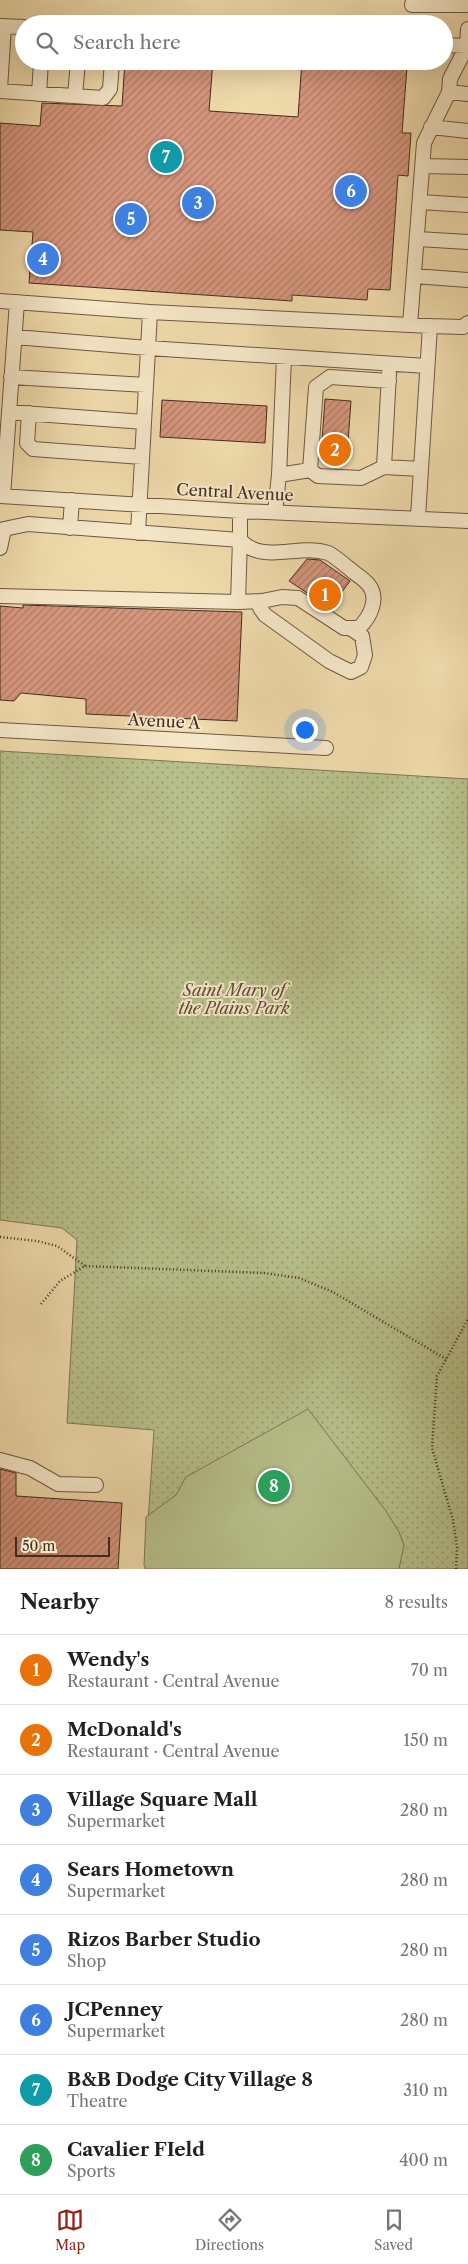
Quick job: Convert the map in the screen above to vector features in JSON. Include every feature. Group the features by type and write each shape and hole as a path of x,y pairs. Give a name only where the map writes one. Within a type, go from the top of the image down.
{"street":[{"path":"413,0 412,5 468,6"},
{"path":"15,27 2,26 0,90 103,98 110,89 111,70"},
{"path":"410,325 424,143 449,92 450,79 467,46 468,29"},
{"path":"453,45 467,46"},
{"path":"39,94 40,70"},
{"path":"75,96 77,70"},
{"path":"449,92 468,94"},
{"path":"431,126 468,131"},
{"path":"423,166 468,167"},
{"path":"420,202 468,204"},
{"path":"418,239 468,242"},
{"path":"414,276 468,280"},
{"path":"0,301 150,312 430,326 463,327 468,323"},
{"path":"1,496 17,302"},
{"path":"138,533 150,312"},
{"path":"418,518 430,326"},
{"path":"15,337 148,348 427,366"},
{"path":"275,512 279,474 284,357"},
{"path":"384,467 390,363"},
{"path":"310,470 316,386 330,377 389,381"},
{"path":"12,378 146,385"},
{"path":"9,412 144,422"},
{"path":"29,413 28,443 34,449 142,457"},
{"path":"279,474 310,470 318,476 361,478 384,467 421,469"},
{"name":"Central Avenue","path":"1,496 240,511 468,521"},
{"path":"70,528 72,500"},
{"path":"238,602 240,511"},
{"path":"0,548 4,529 10,526 28,524 240,540 248,550 267,553 306,550 330,554 369,584 373,601 371,613 359,628 344,628 298,598 282,597 238,602 0,596"},
{"path":"260,601 260,608 265,615 329,661 351,672 361,666 365,655 362,636 350,628"},
{"name":"Avenue A","path":"0,730 326,748"},
{"path":"0,1460 30,1468 58,1484 96,1485"}],"path":[{"path":"0,1237 37,1241 57,1246 85,1266 264,1274 300,1278 333,1292 446,1359"},
{"path":"41,1304 60,1281 85,1266"},
{"path":"456,1569 457,1547 453,1520 432,1448 437,1376 468,1319"}],"green space":[{"name":"Saint Mary of the Plains Park","path":"0,751 468,779 468,1569 145,1569 154,1430 67,1423 77,1240 62,1228 0,1220"},
{"path":"308,1409 386,1511 399,1532 404,1545 399,1569 147,1569 144,1566 146,1517 176,1495 186,1477"}],"building":[{"path":"124,70 212,70 209,111 298,117 301,70 407,70 402,133 411,133 408,176 398,175 390,290 368,289 367,300 292,295 292,301 29,283 33,232 0,230 0,123 40,126 42,103 122,106"},
{"path":"325,399 351,401 347,456 321,454"},
{"path":"162,400 267,406 265,443 160,437"},
{"path":"307,559 320,560 350,581 330,608 289,581"},
{"path":"23,605 242,612 237,721 86,714 86,699 21,693 14,701 0,700 0,606 23,608"},
{"path":"0,1469 16,1473 16,1496 122,1503 118,1569 0,1569"}],"place":[{"name":"B&B Dodge City Village 8","path":"166,157"},
{"name":"JCPenney","path":"351,191"},
{"name":"Village Square Mall","path":"198,203"},
{"name":"Rizos Barber Studio","path":"131,219"},
{"name":"Sears Hometown","path":"43,259"},
{"name":"McDonald's","path":"335,450"},
{"name":"Wendy's","path":"325,595"},
{"name":"Cavalier FIeld","path":"274,1486"}]}
